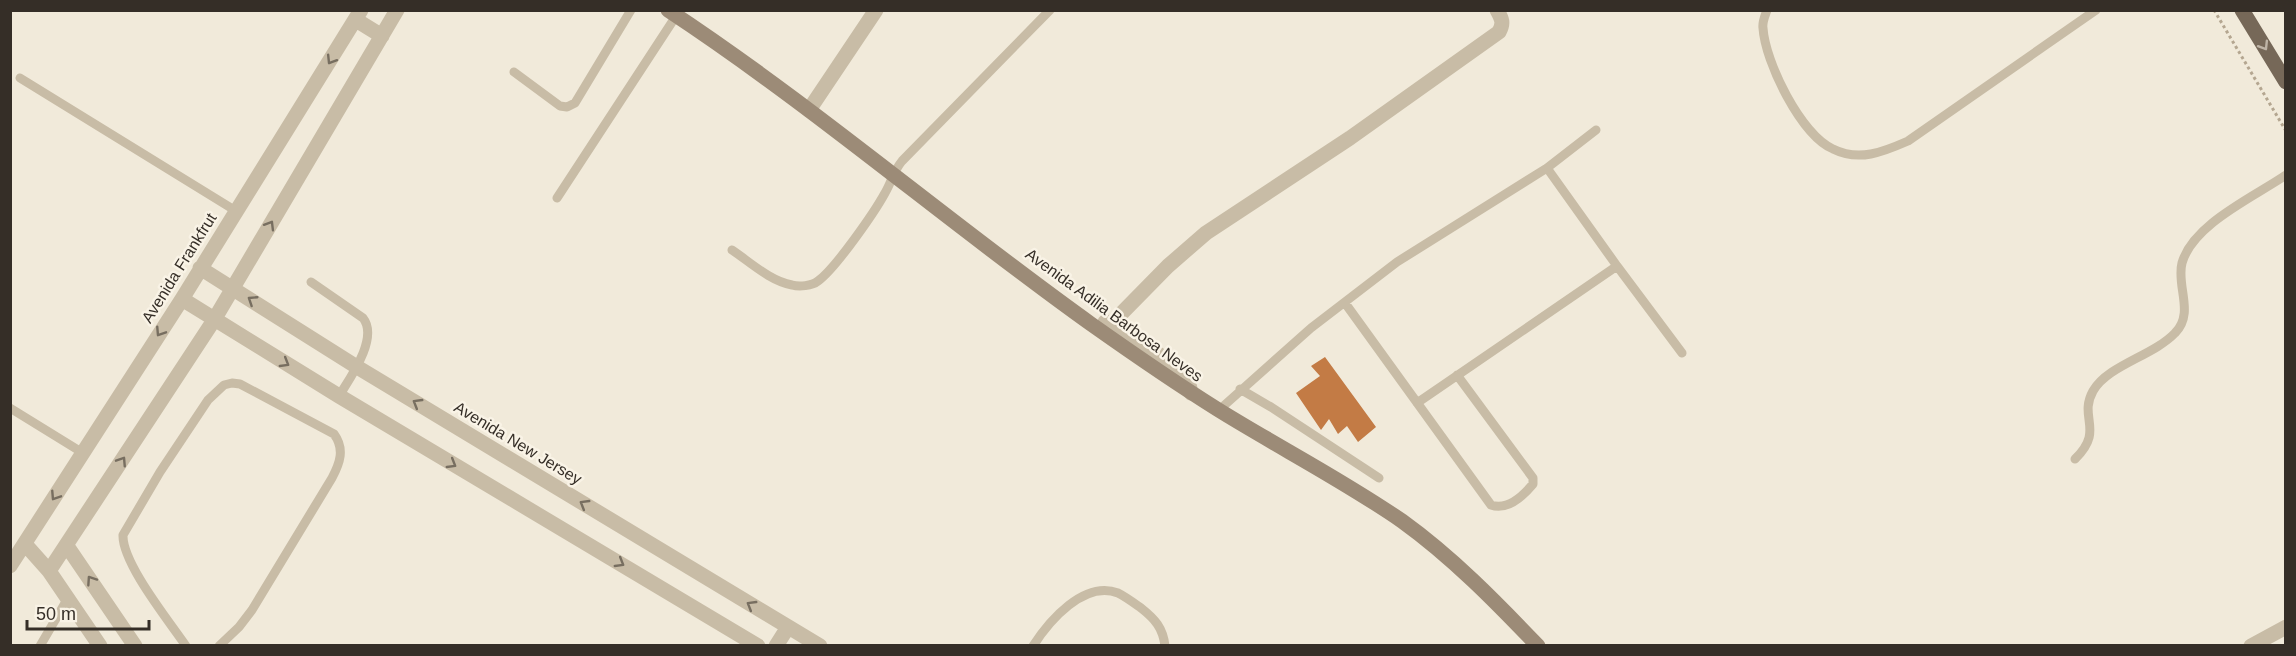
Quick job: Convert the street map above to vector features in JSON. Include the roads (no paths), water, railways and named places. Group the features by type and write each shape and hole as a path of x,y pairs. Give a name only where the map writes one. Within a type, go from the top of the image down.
{"main road":[{"path":"2242,10 2286,81"}],"street":[{"path":"49,571 214,320 397,10"},
{"path":"809,110 876,10"},
{"path":"1112,323 1168,266 1206,233 1350,138 1499,32 1503,26 1503,19 1497,10"},
{"name":"Avenida Adilia Barbosa Neves","path":"672,13 893,172 1090,323 1191,393 1300,456 1403,522 1476,583 1538,645"},
{"path":"359,15 382,36"},
{"name":"Avenida Frankfrut","path":"10,566 182,299 359,15"},
{"name":"Avenida New Jersey","path":"200,268 357,367 820,645"},
{"path":"182,299 339,396 758,645"},
{"path":"1090,323 1104,321 1112,323 1182,370 1187,376 1191,393"},
{"path":"25,544 49,571 100,645"},
{"path":"67,546 135,645"},
{"path":"777,645 788,627"},
{"path":"2252,645 2286,627"}],"lane":[{"path":"514,72 560,106 567,107 575,103 631,10"},
{"path":"732,250 775,279 792,285 816,283 829,272 886,192 893,172 1050,10"},
{"path":"1767,10 1762,26 1767,55 1782,90 1816,136 1831,149 1853,155 1878,154 1908,141 2096,10"},
{"path":"557,198 672,13"},
{"path":"20,78 236,211"},
{"path":"1219,410 1311,328 1397,262 1547,168 1596,130"},
{"path":"1547,168 1682,353"},
{"path":"2075,459 2088,444 2091,436 2088,408 2091,394 2097,385 2177,332 2184,318 2182,265 2189,248 2201,232 2286,175"},
{"path":"1417,403 1617,266"},
{"path":"311,282 363,318 368,324 368,333 357,367 339,396"},
{"path":"1345,303 1491,505 1499,508 1510,504 1530,488 1533,478 1457,375"},
{"path":"186,645 138,575 122,543 123,535 160,472 208,400 215,391 232,382 240,384 334,434 341,447 341,457 332,478 252,610 239,627 219,645"},
{"path":"1240,389 1379,478"},
{"path":"10,408 83,453"},
{"path":"1033,645 1063,608 1089,595 1107,591 1123,596 1152,617 1162,631 1165,645"},
{"path":"40,645 68,598"}]}
